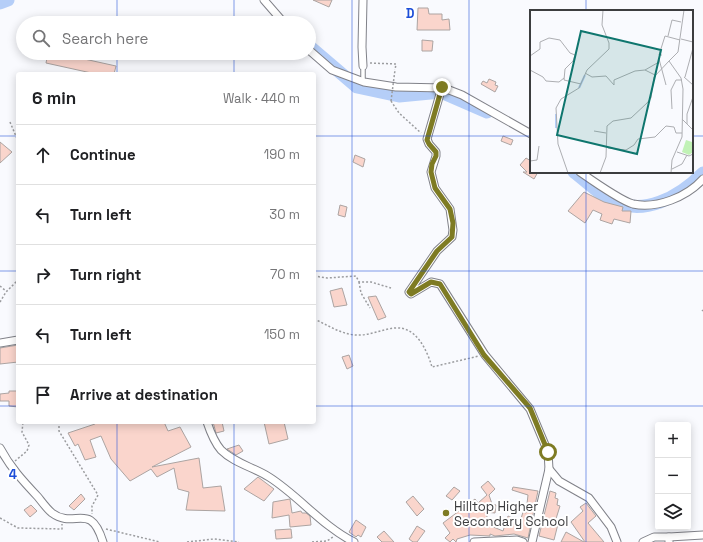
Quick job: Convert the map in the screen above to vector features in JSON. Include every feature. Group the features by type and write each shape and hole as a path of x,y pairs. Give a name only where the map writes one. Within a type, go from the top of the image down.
{"street":[{"path":"264,0 278,16"},
{"path":"363,0 363,63"},
{"path":"316,56 332,70 364,82 396,87 442,87 462,95 530,133"},
{"path":"442,87 427,140 436,152 431,172 435,188 450,209 453,230 452,237 437,251 409,292 411,294 431,282 440,284 484,355 530,408 548,452 549,469 532,542"},
{"path":"582,173 632,204 653,205 672,200 703,179"},
{"path":"0,343 16,340"},
{"path":"208,424 211,434 220,449 232,459 270,478 339,534 354,542"},
{"path":"0,448 9,466 52,513 63,519 86,518 98,527 103,542"},
{"path":"549,469 559,481 589,498 611,527 618,542"},
{"path":"643,542 654,537 669,539 703,535"},
{"path":"474,542 517,540 523,542"}],"lane":[{"path":"363,63 364,82"}],"path":[{"path":"363,63 396,64 391,101 399,113 427,140"},
{"path":"10,122 16,137"},
{"path":"316,276 328,278 356,276 361,293 370,308"},
{"path":"0,302 6,291 16,282"},
{"path":"359,282 371,282 391,288"},
{"path":"0,286 6,291"},
{"path":"316,319 346,334 358,335 396,327 405,328 412,332 421,343 432,367 484,355"},
{"path":"9,466 26,451 29,444 22,432 24,424"},
{"path":"59,424 59,431 98,495 92,506 93,518 86,518"},
{"path":"0,518 18,528 47,529 62,529 63,519"},
{"path":"98,527 160,542"},
{"path":"312,542 327,541 339,534"},
{"path":"187,542 214,539 240,542"}],"building":[{"path":"313,0 332,0 329,7"},
{"path":"418,8 428,8 429,14 442,14 442,20 449,19 450,30 417,30"},
{"path":"422,40 433,41 432,51 422,51"},
{"path":"47,60 89,60 116,66 114,72 87,72 46,63"},
{"path":"489,79 496,82 495,85 498,86 495,92 481,84 483,81 487,83"},
{"path":"503,136 513,140 511,145 501,141"},
{"path":"0,142 12,152 0,163"},
{"path":"355,155 365,159 363,167 353,162"},
{"path":"526,158 530,160 530,173 537,173 534,179 523,172 527,172 520,165"},
{"path":"584,192 604,202 623,207 622,211 631,211 630,223 614,219 612,224 600,220 602,214 593,210 585,223 568,211"},
{"path":"340,205 347,207 345,217 338,215"},
{"path":"342,288 347,305 334,307 330,291"},
{"path":"376,296 386,317 378,320 368,297"},
{"path":"16,345 16,362 0,364 0,348"},
{"path":"349,355 353,366 347,369 342,357"},
{"path":"9,391 16,391 16,407 9,406 9,401 0,401 0,394 9,393"},
{"path":"95,424 165,424 168,431 180,427 191,447 152,467 199,458 203,488 221,486 225,511 186,510 189,492 178,489 174,468 157,477 151,469 130,481 111,459 101,436 90,440 96,457 85,460 78,444 75,446 68,433"},
{"path":"214,424 222,424 224,431 216,433"},
{"path":"264,424 284,424 288,439 269,444"},
{"path":"239,445 243,451 236,455 227,449"},
{"path":"258,477 274,489 264,501 244,489"},
{"path":"488,481 495,489 489,495 492,504 496,505 495,513 485,512 491,526 503,531 508,516 520,522 523,512 526,513 528,495 512,490 513,487 538,491 528,538 514,534 495,536 490,534 490,536 470,535 457,539 456,542 453,539 450,542 445,538 450,533 443,523 475,499 478,503 487,495 481,487"},
{"path":"454,487 460,491 452,500 446,496"},
{"path":"550,491 556,493 555,498 558,499 557,505 560,506 555,522 558,524 554,540 539,536"},
{"path":"81,494 85,499 74,510 69,506"},
{"path":"413,496 424,509 417,516 406,502"},
{"path":"290,499 292,513 301,511 302,513 306,513 310,516 311,525 290,527 289,515 272,518 273,502"},
{"path":"586,503 596,516 588,523 604,542 585,542 571,522 583,511 580,507"},
{"path":"31,505 37,511 30,517 24,510"},
{"path":"356,520 366,527 361,537 358,535 356,537 349,532"},
{"path":"417,526 425,531 417,542 413,542 409,539"},
{"path":"291,529 292,538 276,539 275,530"},
{"path":"384,531 394,542 382,542 377,537"},
{"path":"566,532 584,542 561,542"}],"waterway":[{"path":"0,3 8,0"},
{"path":"316,52 357,87 399,96 441,92 487,112"},
{"path":"575,173 609,199 622,204 635,206 660,202 672,197 703,173"}],"place":[{"name":"Hilltop Higher Secondary School","path":"446,513"}],"route":[{"path":"442,87 427,140 436,152 431,172 435,188 440,198 450,209 453,223 452,237 437,251 409,292 411,294 431,282 440,284 484,355 530,408 548,452"}]}
